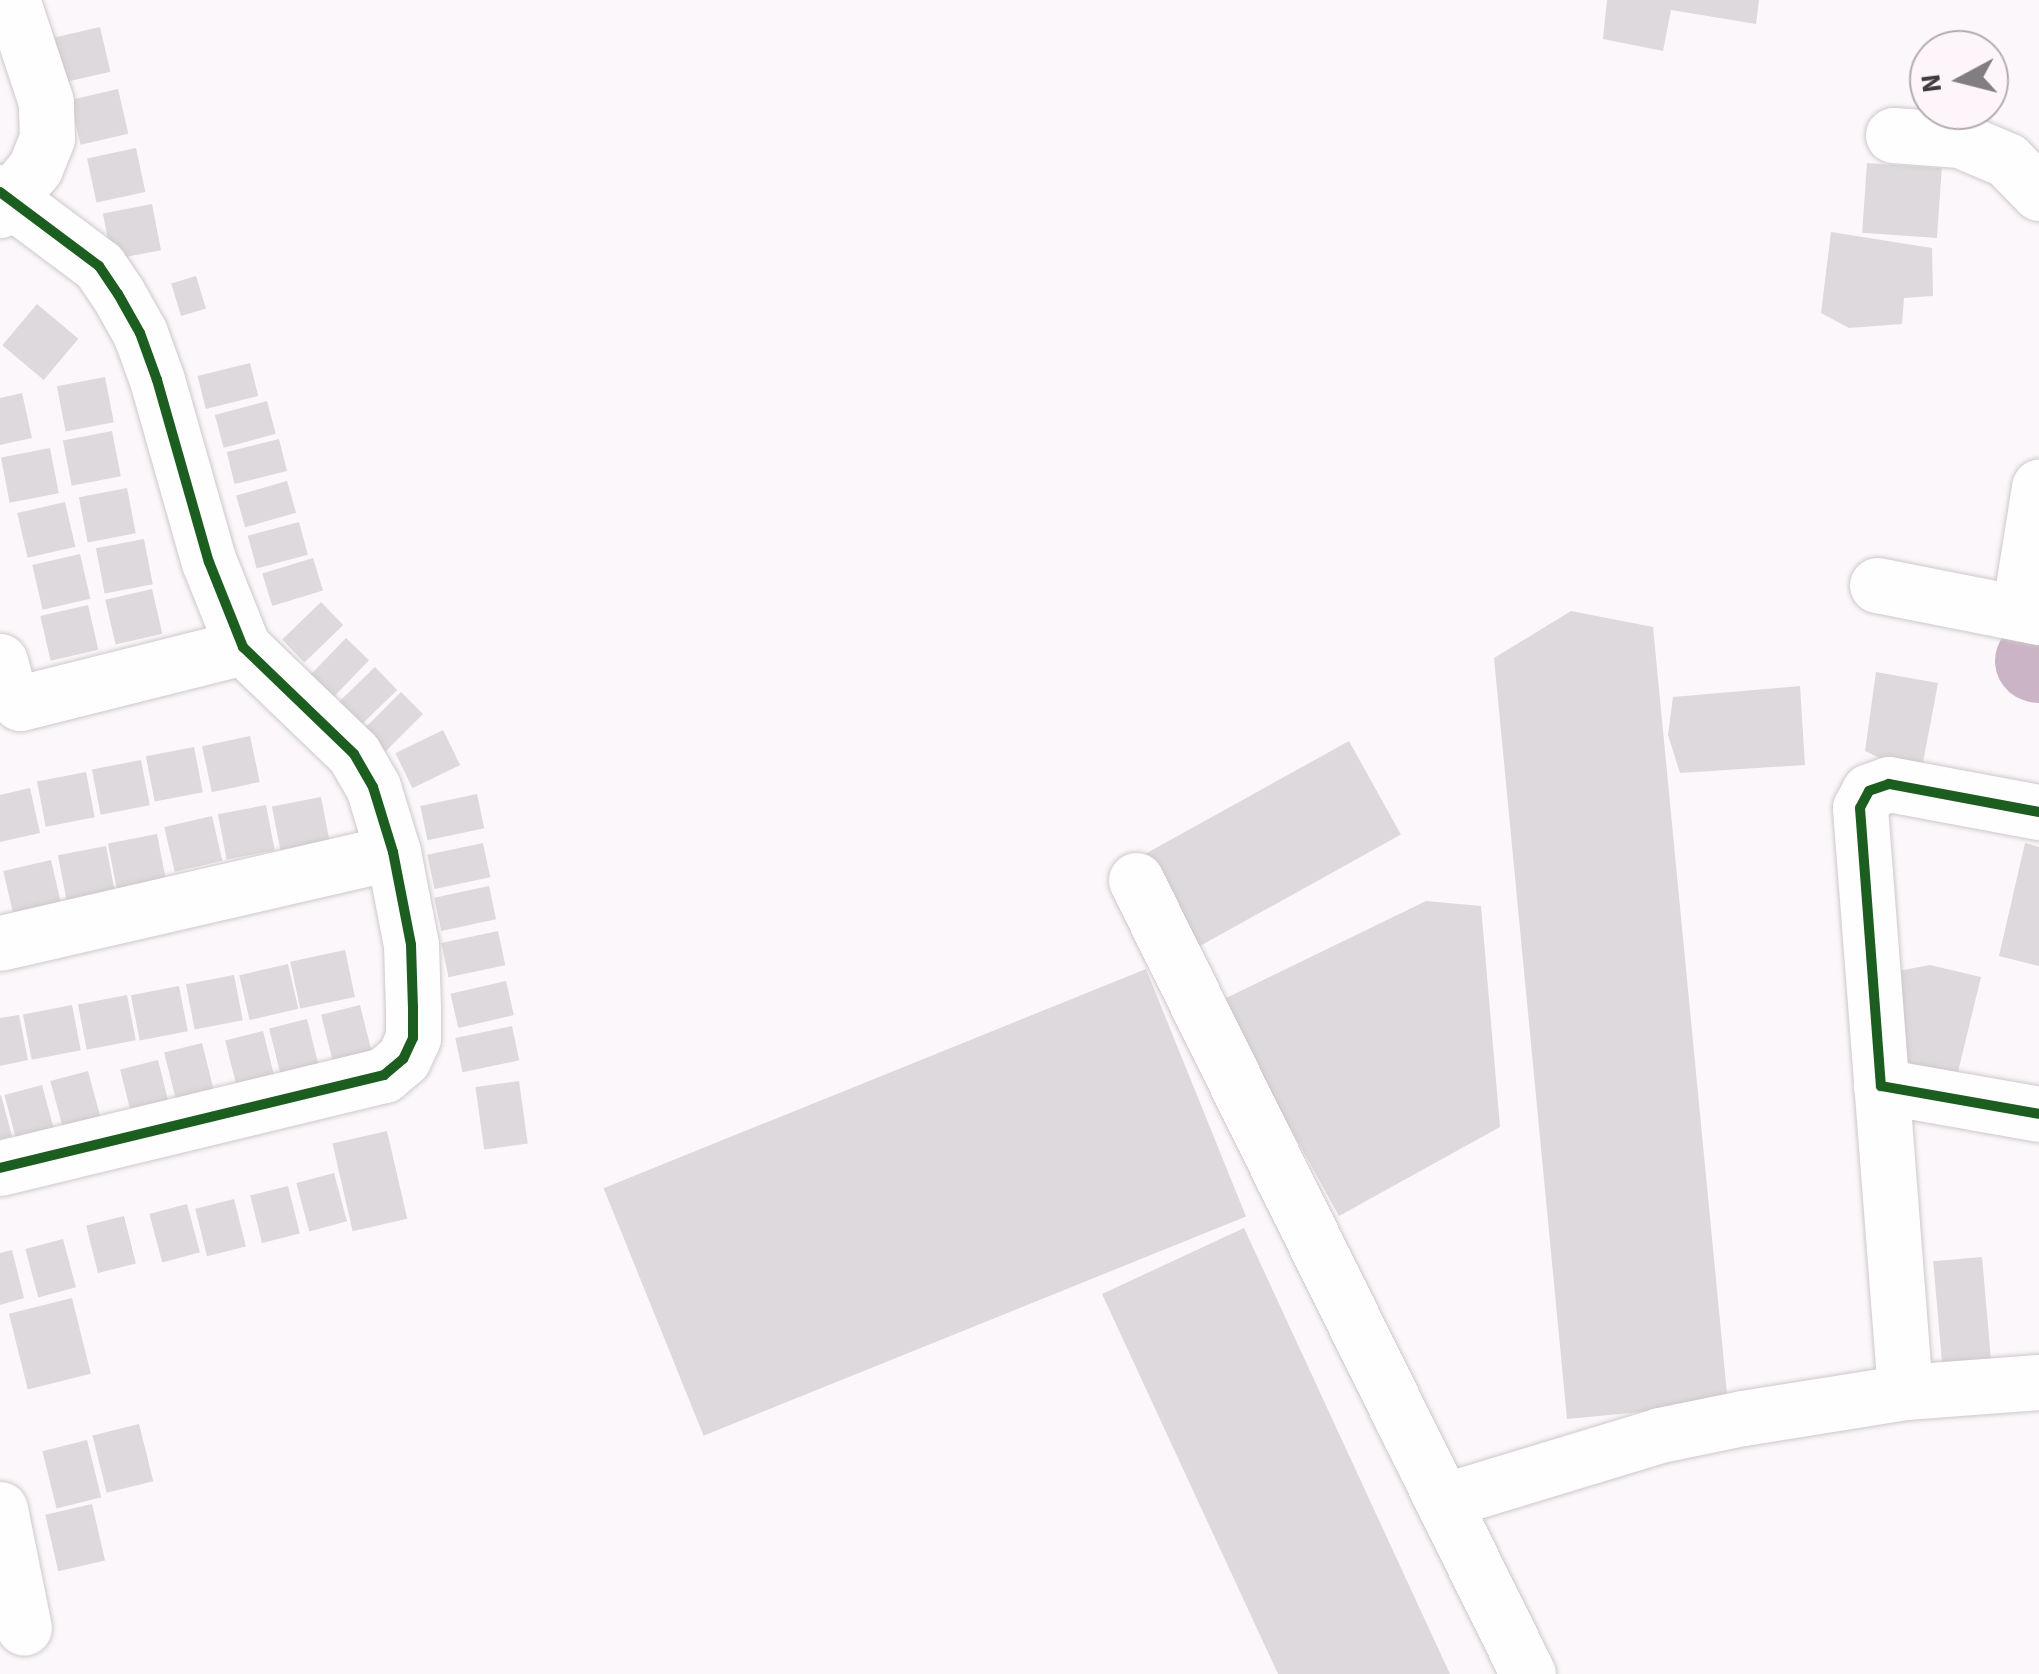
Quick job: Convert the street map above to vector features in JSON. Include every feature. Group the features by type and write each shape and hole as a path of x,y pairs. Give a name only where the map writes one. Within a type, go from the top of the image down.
{"street":[{"path":"0,1168 384,1075 403,1060 413,1038 411,945 393,852 373,787 354,754 243,647 208,562 140,333 99,266 3,200 35,168 47,138 46,102 12,0"},
{"path":"1894,135 1960,140 2007,160 2039,193"},
{"path":"1877,585 2029,615 2039,487"},
{"path":"0,661 8,691 20,703 243,647"},
{"path":"1905,1392 1860,808 1870,791 1889,784 2039,812"},
{"path":"0,943 393,852"},
{"path":"1136,880 1528,1674"},
{"path":"1881,1086 2039,1114"},
{"path":"1444,1501 1660,1435 1905,1392 2039,1382"},
{"path":"0,1509 24,1628"}],"building":[{"path":"1607,0 1759,0 1756,24 1671,10 1663,51 1603,39"},
{"path":"100,27 110,72 63,83 52,38"},
{"path":"118,89 128,134 81,145 70,100"},
{"path":"136,148 145,192 96,202 87,158"},
{"path":"1867,163 1942,168 1937,238 1862,233"},
{"path":"152,204 161,250 112,260 103,214"},
{"path":"1831,232 1932,248 1933,296 1904,298 1902,324 1849,328 1821,313"},
{"path":"196,276 206,309 181,316 171,284"},
{"path":"37,304 78,339 44,380 2,345"},
{"path":"250,363 258,396 206,409 198,376"},
{"path":"105,377 114,422 66,432 57,386"},
{"path":"22,393 32,438 0,445 0,398"},
{"path":"267,401 276,434 224,448 215,415"},
{"path":"112,431 121,476 72,486 63,441"},
{"path":"279,439 287,471 235,484 227,452"},
{"path":"50,448 59,493 10,503 1,458"},
{"path":"287,481 296,513 245,527 236,496"},
{"path":"127,488 136,533 88,543 79,497"},
{"path":"65,502 75,547 28,558 17,513"},
{"path":"299,522 308,555 257,569 248,536"},
{"path":"144,539 153,584 105,594 96,548"},
{"path":"80,554 90,599 43,610 32,565"},
{"path":"313,558 323,591 272,606 262,573"},
{"path":"152,589 162,634 116,645 105,600"},
{"path":"321,602 343,625 304,663 282,640"},
{"path":"88,605 98,650 51,661 40,616"},
{"path":"1571,611 1653,627 1728,1404 1567,1419 1494,658"},
{"path":"346,638 369,660 333,698 310,675"},
{"path":"375,667 397,690 358,728 336,705"},
{"path":"1876,672 1938,683 1922,768 1890,763 1865,751"},
{"path":"1800,686 1805,765 1680,773 1668,735 1673,697"},
{"path":"401,692 423,714 385,751 364,729"},
{"path":"443,730 460,765 412,788 395,753"},
{"path":"250,736 260,782 212,792 202,746"},
{"path":"1349,741 1401,835 1192,950 1140,857"},
{"path":"194,747 203,792 155,802 146,756"},
{"path":"141,760 150,805 101,815 92,770"},
{"path":"86,772 95,817 46,827 37,782"},
{"path":"30,788 40,833 0,842 0,795"},
{"path":"477,794 484,828 428,840 420,806"},
{"path":"321,797 330,842 281,852 272,807"},
{"path":"266,805 275,850 227,860 218,814"},
{"path":"212,816 222,861 175,872 164,827"},
{"path":"157,834 166,879 117,889 108,844"},
{"path":"483,843 490,877 435,889 427,855"},
{"path":"2025,843 2039,847 2039,966 1999,956"},
{"path":"106,846 115,891 67,901 58,855"},
{"path":"51,860 61,905 14,916 3,871"},
{"path":"489,886 496,919 441,931 434,898"},
{"path":"1426,901 1481,906 1500,1127 1339,1216 1220,1001"},
{"path":"498,931 505,965 449,977 441,943"},
{"path":"345,950 355,997 300,1009 290,962"},
{"path":"288,964 298,1009 250,1020 239,975"},
{"path":"1930,965 1981,977 1956,1080 1919,1072 1891,1048 1893,972"},
{"path":"1146,969 1246,1217 704,1436 604,1188"},
{"path":"234,975 243,1020 195,1030 186,984"},
{"path":"506,981 514,1015 458,1028 450,994"},
{"path":"179,986 188,1031 140,1041 131,995"},
{"path":"127,995 136,1040 87,1050 78,1005"},
{"path":"72,1005 81,1050 32,1060 23,1015"},
{"path":"360,1005 372,1053 333,1062 321,1015"},
{"path":"19,1015 28,1060 0,1066 0,1018"},
{"path":"307,1019 319,1068 281,1077 269,1028"},
{"path":"512,1026 519,1060 463,1072 455,1038"},
{"path":"263,1031 275,1079 237,1088 225,1040"},
{"path":"202,1043 214,1091 176,1100 164,1052"},
{"path":"158,1060 170,1108 132,1117 120,1069"},
{"path":"88,1071 101,1120 64,1130 50,1081"},
{"path":"519,1081 528,1143 484,1150 475,1087"},
{"path":"42,1085 55,1133 17,1143 4,1095"},
{"path":"0,1096 12,1136 0,1140"},
{"path":"387,1131 407,1219 353,1231 332,1144"},
{"path":"334,1173 347,1221 309,1231 296,1183"},
{"path":"288,1186 300,1234 262,1243 250,1195"},
{"path":"234,1199 246,1247 207,1256 195,1209"},
{"path":"187,1204 200,1252 162,1262 149,1214"},
{"path":"124,1216 136,1264 98,1273 86,1225"},
{"path":"1244,1228 1450,1674 1278,1674 1102,1294"},
{"path":"63,1239 76,1287 38,1297 25,1249"},
{"path":"12,1250 24,1298 0,1305 0,1253"},
{"path":"1982,1257 1991,1363 1942,1367 1933,1261"},
{"path":"72,1298 91,1374 28,1389 9,1314"},
{"path":"139,1424 153,1481 107,1493 92,1436"},
{"path":"87,1440 101,1497 57,1508 42,1451"},
{"path":"92,1504 105,1561 58,1571 45,1515"}],"cycle path":[{"path":"0,192 99,266 118,294 140,333 157,380 209,562 243,647 354,754 373,787 393,852 411,945 413,1007 413,1038 403,1059 384,1075 0,1168"},
{"path":"2039,812 1889,784 1869,791 1860,808 1881,1086 2039,1114"}]}
